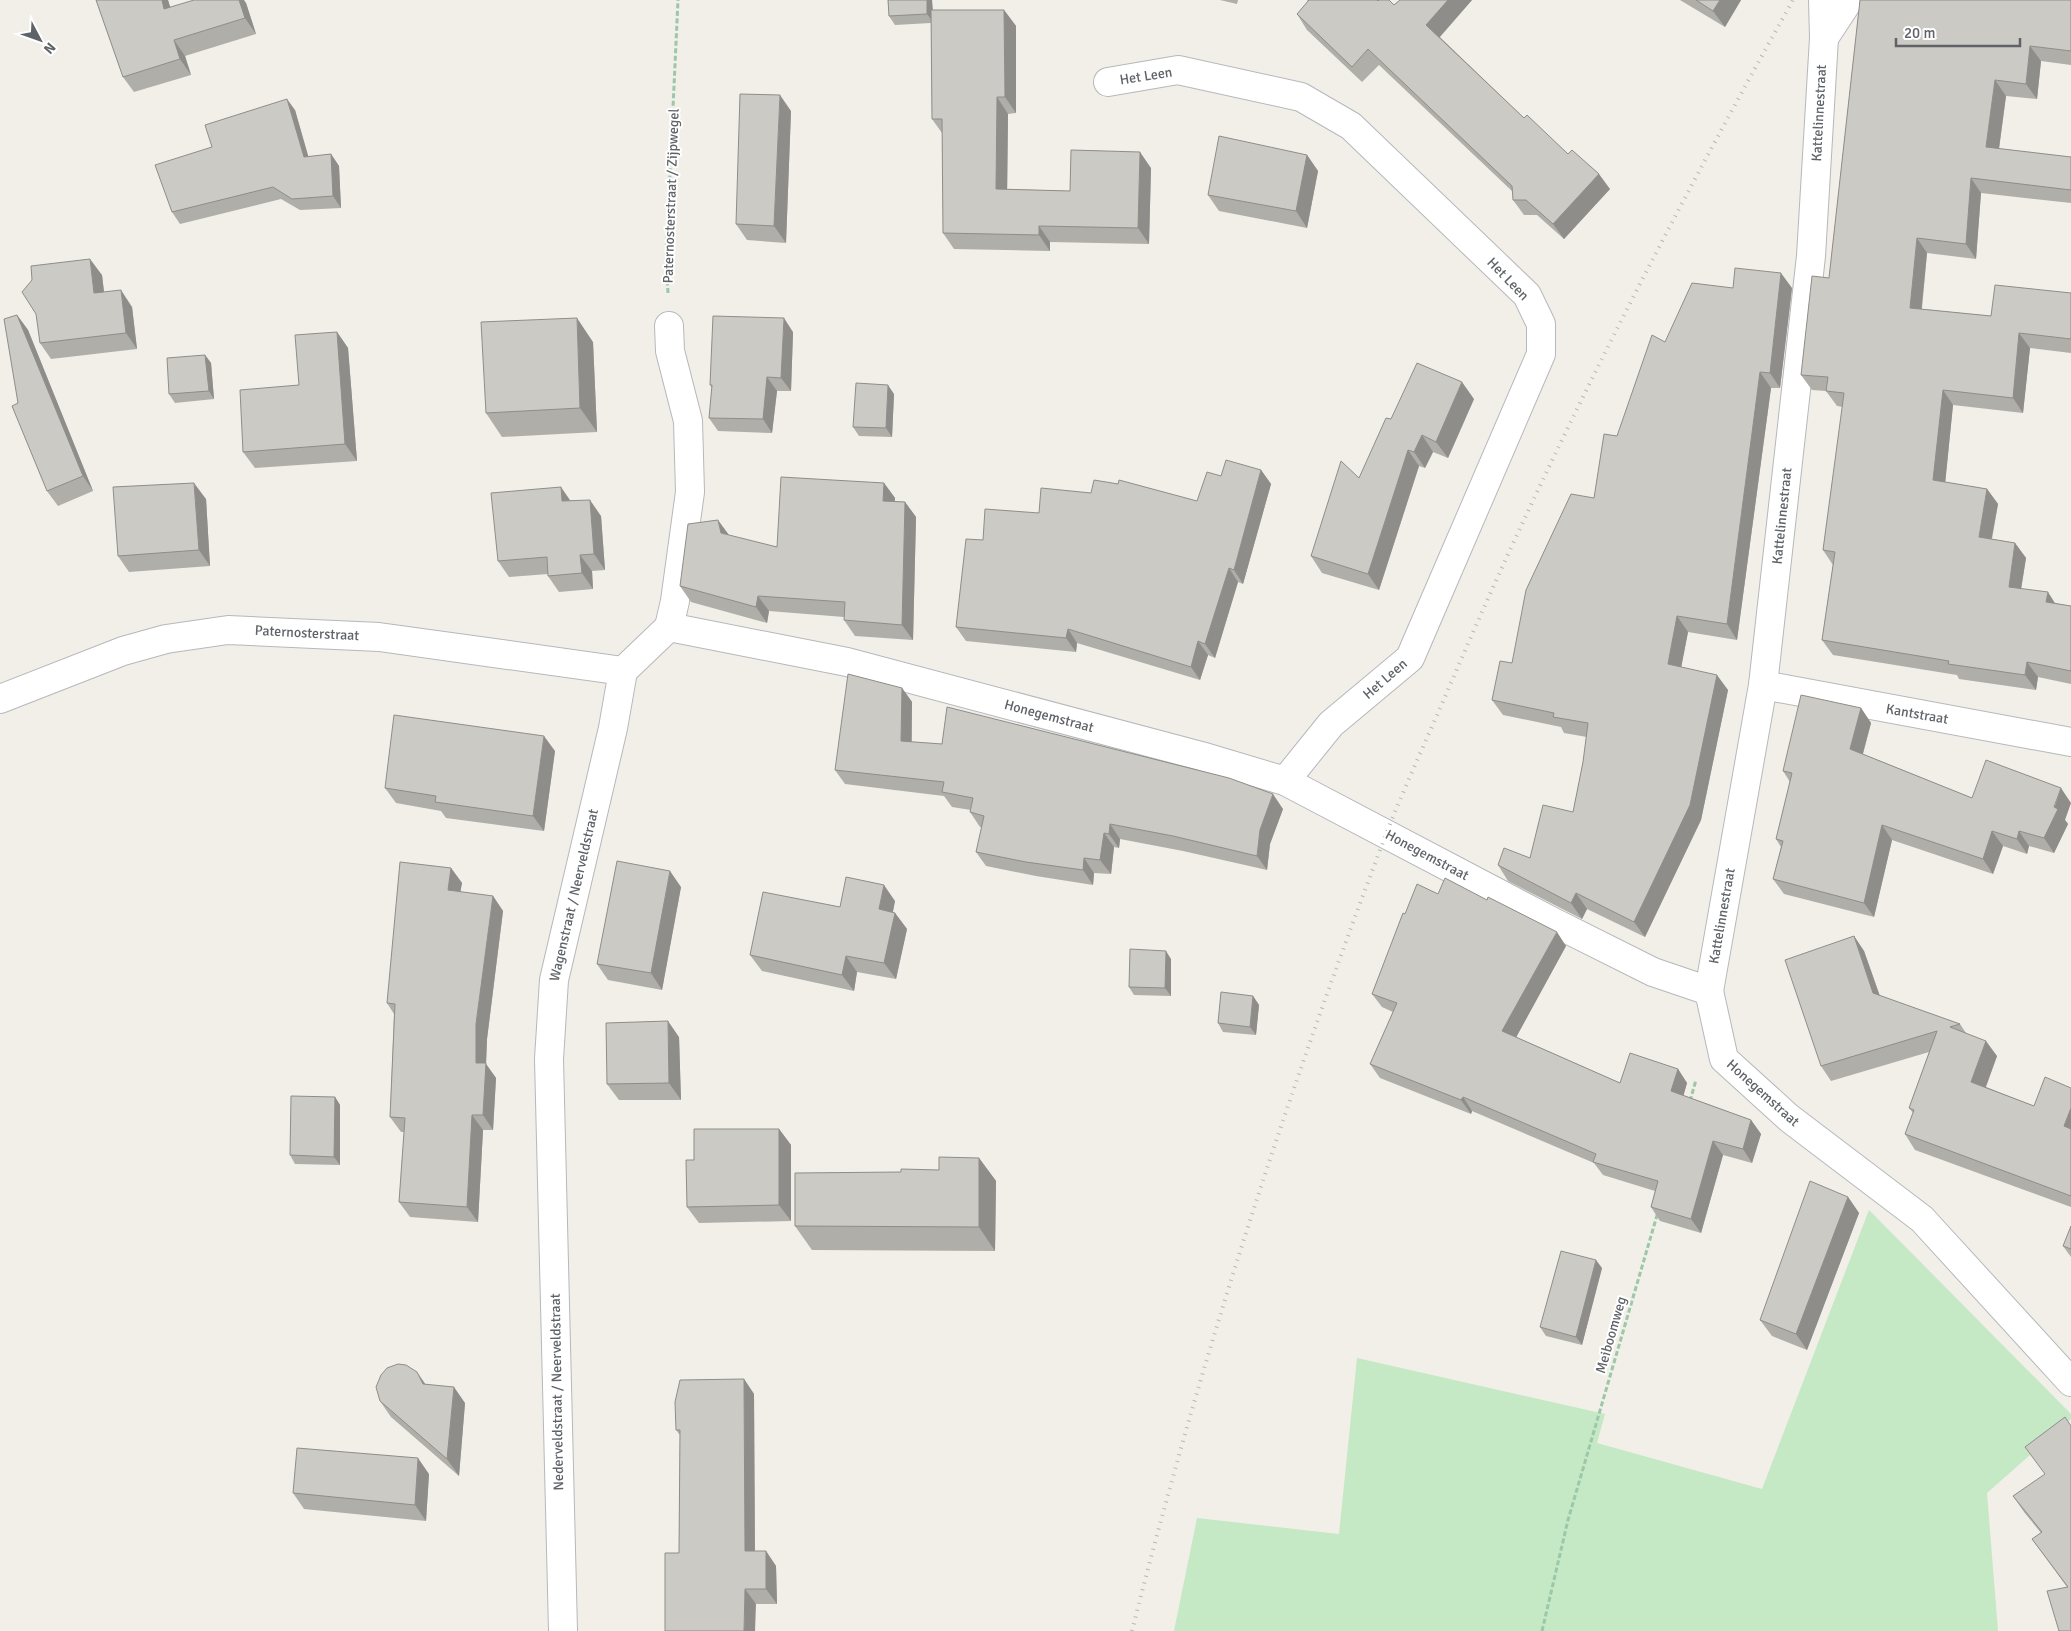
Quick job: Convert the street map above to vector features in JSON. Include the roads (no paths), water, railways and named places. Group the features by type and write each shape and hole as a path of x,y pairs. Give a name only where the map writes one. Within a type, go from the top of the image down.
{"street":[{"name":"Kattelinnestraat","path":"1709,990 1762,685 1811,256 1824,38 1823,0"},
{"name":"Kattelinnestraat","path":"1824,38 1849,0"},
{"name":"Het Leen","path":"1108,82 1178,70 1301,97 1351,126 1527,295 1541,324 1541,354 1410,658 1331,724 1285,781"},
{"path":"623,671 669,627 675,602 690,492 688,421 670,352 669,326"},
{"name":"Honegemstraat","path":"669,627 846,662 1201,756 1285,781 1555,923 1653,972 1709,990 1724,1059 1789,1118 1922,1219 2071,1382"},
{"name":"Paternosterstraat","path":"0,699 122,651 166,638 228,630 378,637 623,671"},
{"name":"Wagenstraat / Neerveldstraat","path":"551,1153 549,1059 554,980 613,728 623,671"},
{"name":"Kantstraat","path":"1762,685 2071,742"},
{"name":"Nederveldstraat / Neerveldstraat","path":"551,1153 563,1631"}],"railway":[{"path":"1132,1631 1186,1430 1247,1230 1313,1033 1392,819 1487,602 1568,427 1700,169 1793,0"}]}
